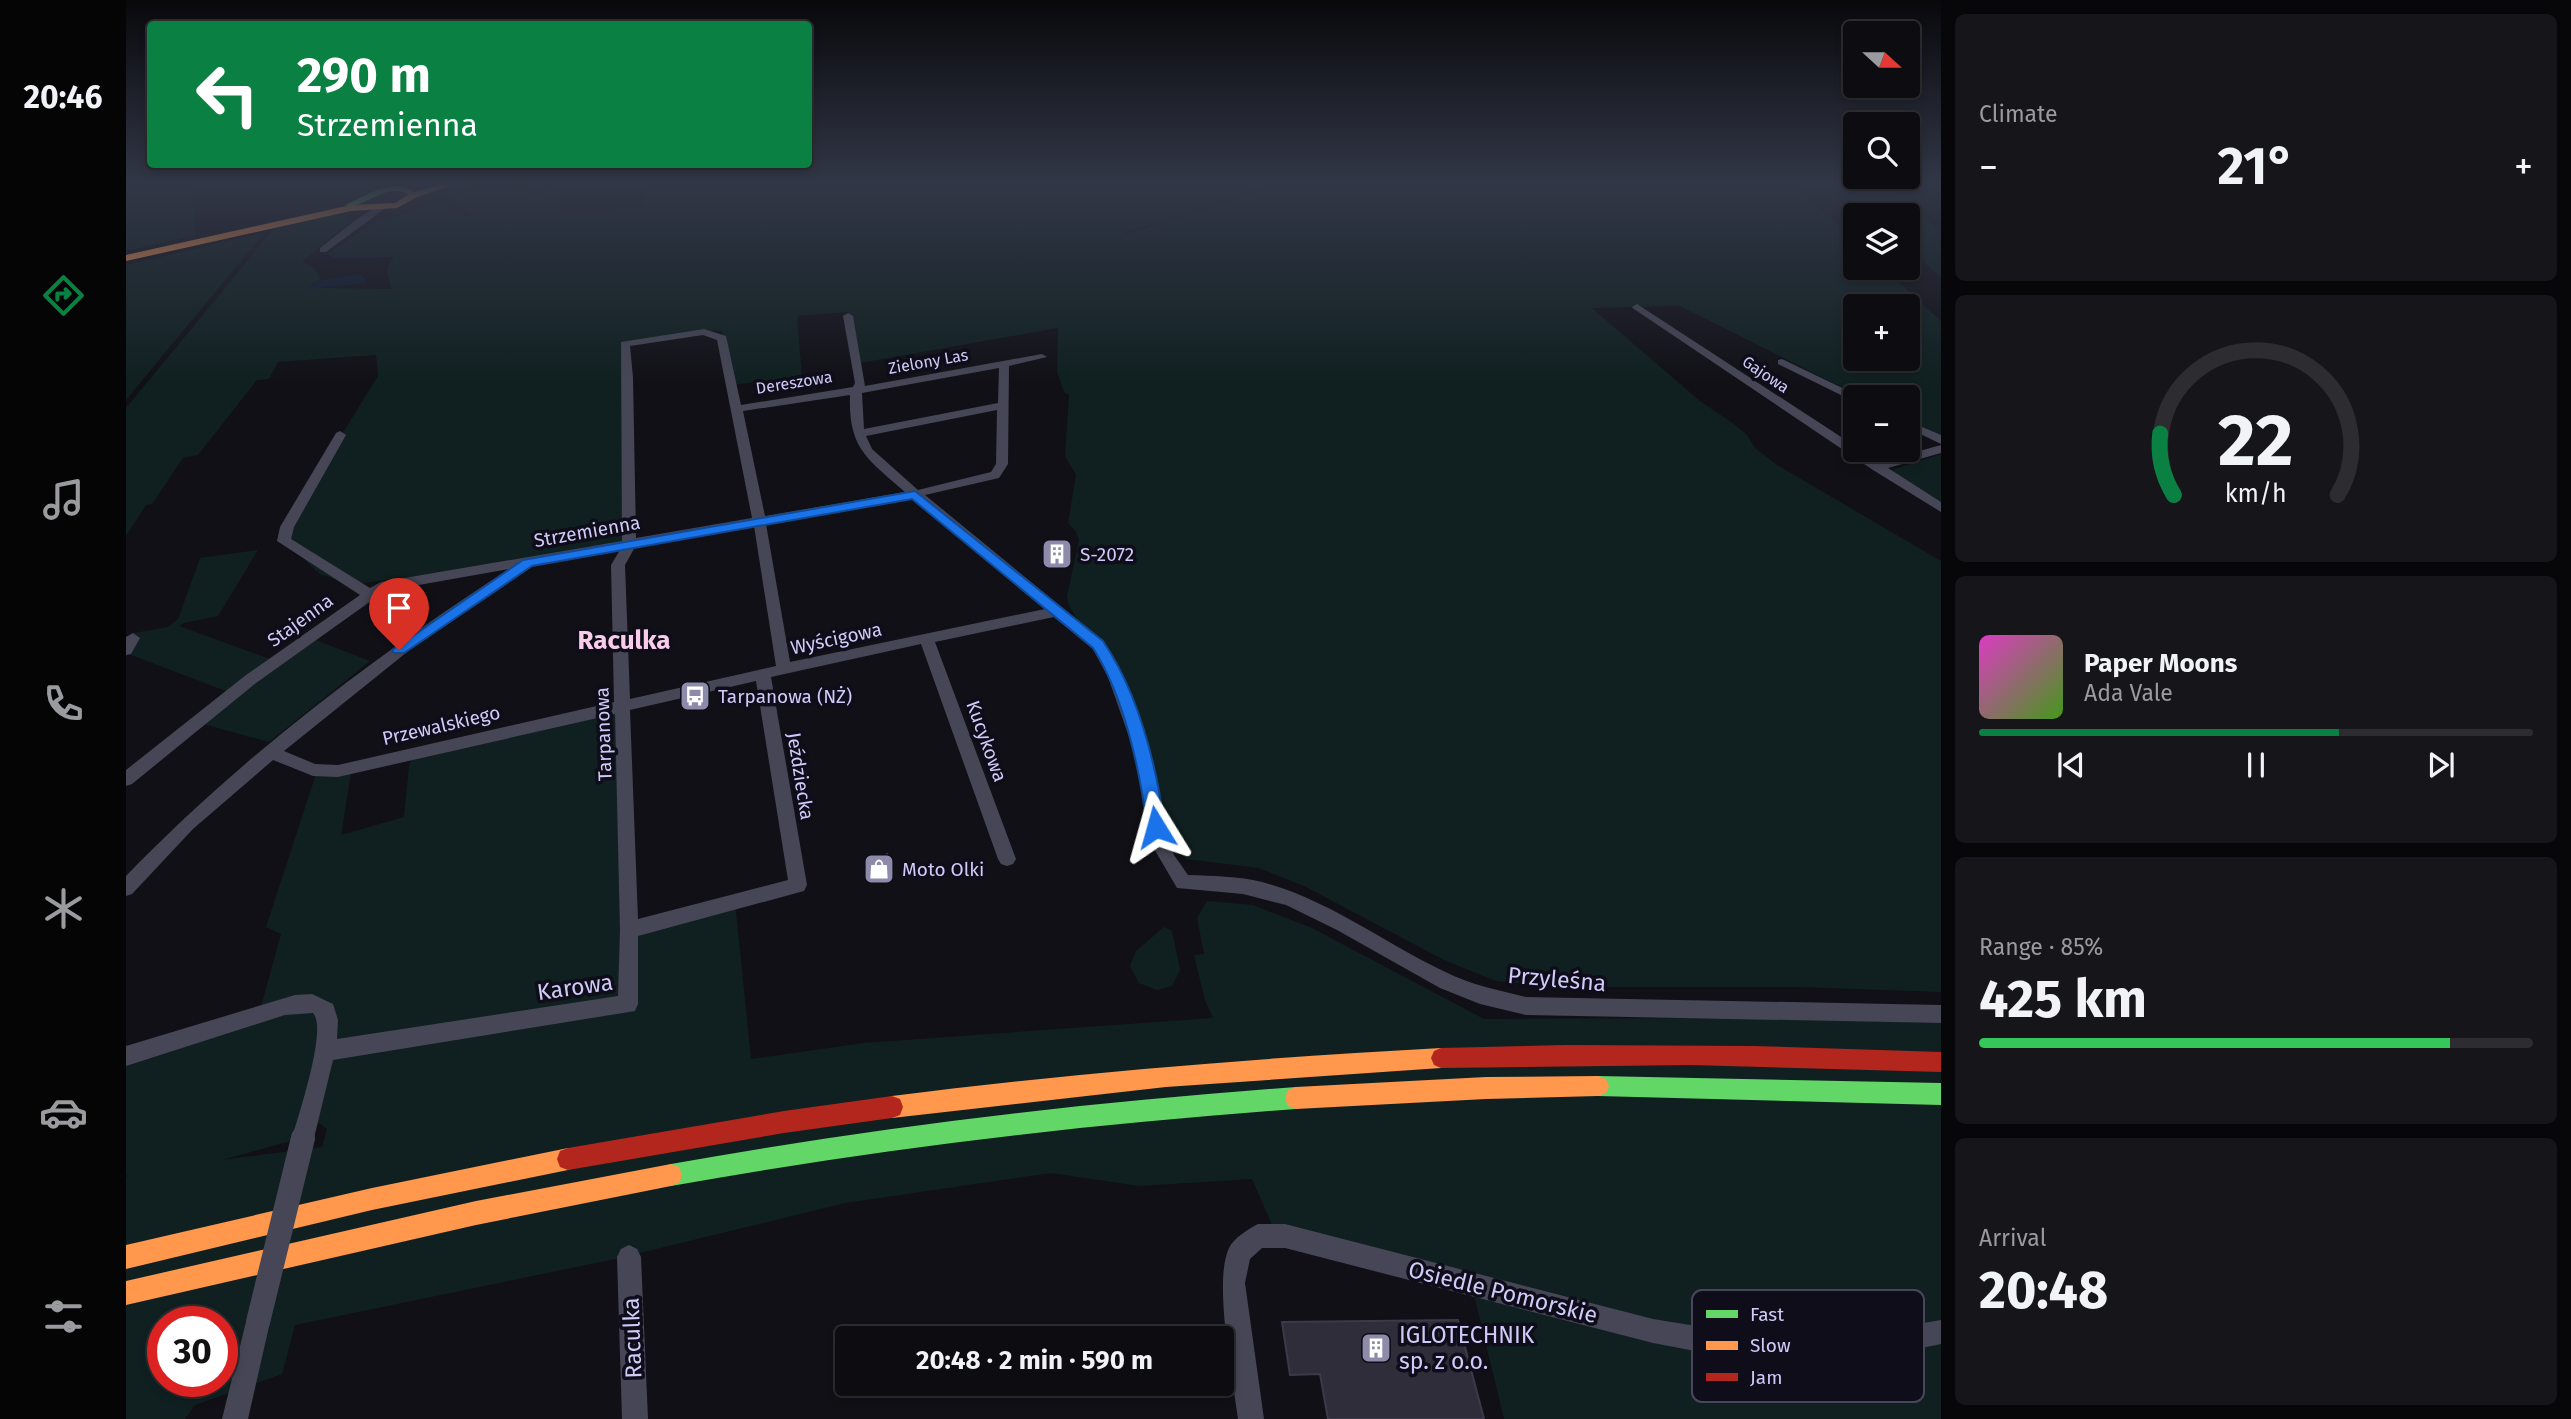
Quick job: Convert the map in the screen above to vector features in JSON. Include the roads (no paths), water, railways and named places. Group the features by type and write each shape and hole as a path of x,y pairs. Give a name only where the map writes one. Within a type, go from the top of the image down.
{"main road":[{"path":"126,258 160,250"},
{"path":"126,1257 341,1205 616,1150 865,1111 1059,1086 1224,1071 1550,1055 1724,1055 1941,1062"},
{"path":"126,1293 331,1243 612,1185 879,1142 1064,1118 1233,1102 1403,1092 1576,1087 1737,1086 1941,1094"}],"street":[{"name":"Gajowa","path":"1637,307 1941,508"},
{"path":"848,316 860,383 855,396 859,434 867,451 915,494 1058,611"},
{"name":"Tarpanowa","path":"629,930 618,565 629,545 625,344 704,332 722,338"},
{"name":"Dereszowa","path":"722,338 760,522 784,669"},
{"name":"Zielony Las","path":"858,390 1042,357"},
{"name":"Gajowa","path":"1782,362 1843,392"},
{"path":"915,494 987,478 1000,470 1004,364"},
{"name":"Dereszowa","path":"736,409 858,390"},
{"path":"859,434 1003,405"},
{"path":"1920,430 1941,440"},
{"path":"340,435 287,527 284,541 369,594"},
{"path":"1877,467 1941,449"},
{"name":"Strzemienna","path":"126,888 187,824 271,752 414,638 528,563 915,494"},
{"name":"Stajenna","path":"126,779 251,679 369,594 394,583 528,563"},
{"name":"Wyścigowa","path":"623,705 1058,611"},
{"name":"Przyleśna","path":"1058,611 1098,645 1111,664 1151,786 1156,827 1165,857 1183,883 1243,886 1285,897 1331,918 1475,994 1526,1006 1941,1014"},
{"name":"Kucykowa","path":"926,638 1007,859"},
{"name":"Jeździecka","path":"629,930 798,884 763,674"},
{"name":"Przewalskiego","path":"271,752 313,770 338,771 623,705"},
{"name":"Karowa","path":"325,1051 628,1004 629,930"},
{"path":"126,1056 303,1002 317,1005 326,1011 329,1022 325,1051 235,1419"},
{"name":"Osiedle Pomorskie","path":"1251,1419 1233,1283 1238,1252 1258,1236 1285,1236 1653,1331 1692,1338"},
{"name":"Raculka","path":"629,1257 635,1419"}],"water":[{"path":"361,274 368,283 306,289 321,280"}],"place":[{"name":"S-2072","path":"1057,554"},
{"name":"Tarpanowa (NŻ)","path":"695,696"},
{"name":"Moto Olki","path":"879,869"},
{"name":"IGLOTECHNIK sp. z o.o.","path":"1376,1348"}],"district":[{"name":"Raculka","path":"624,640"}]}
